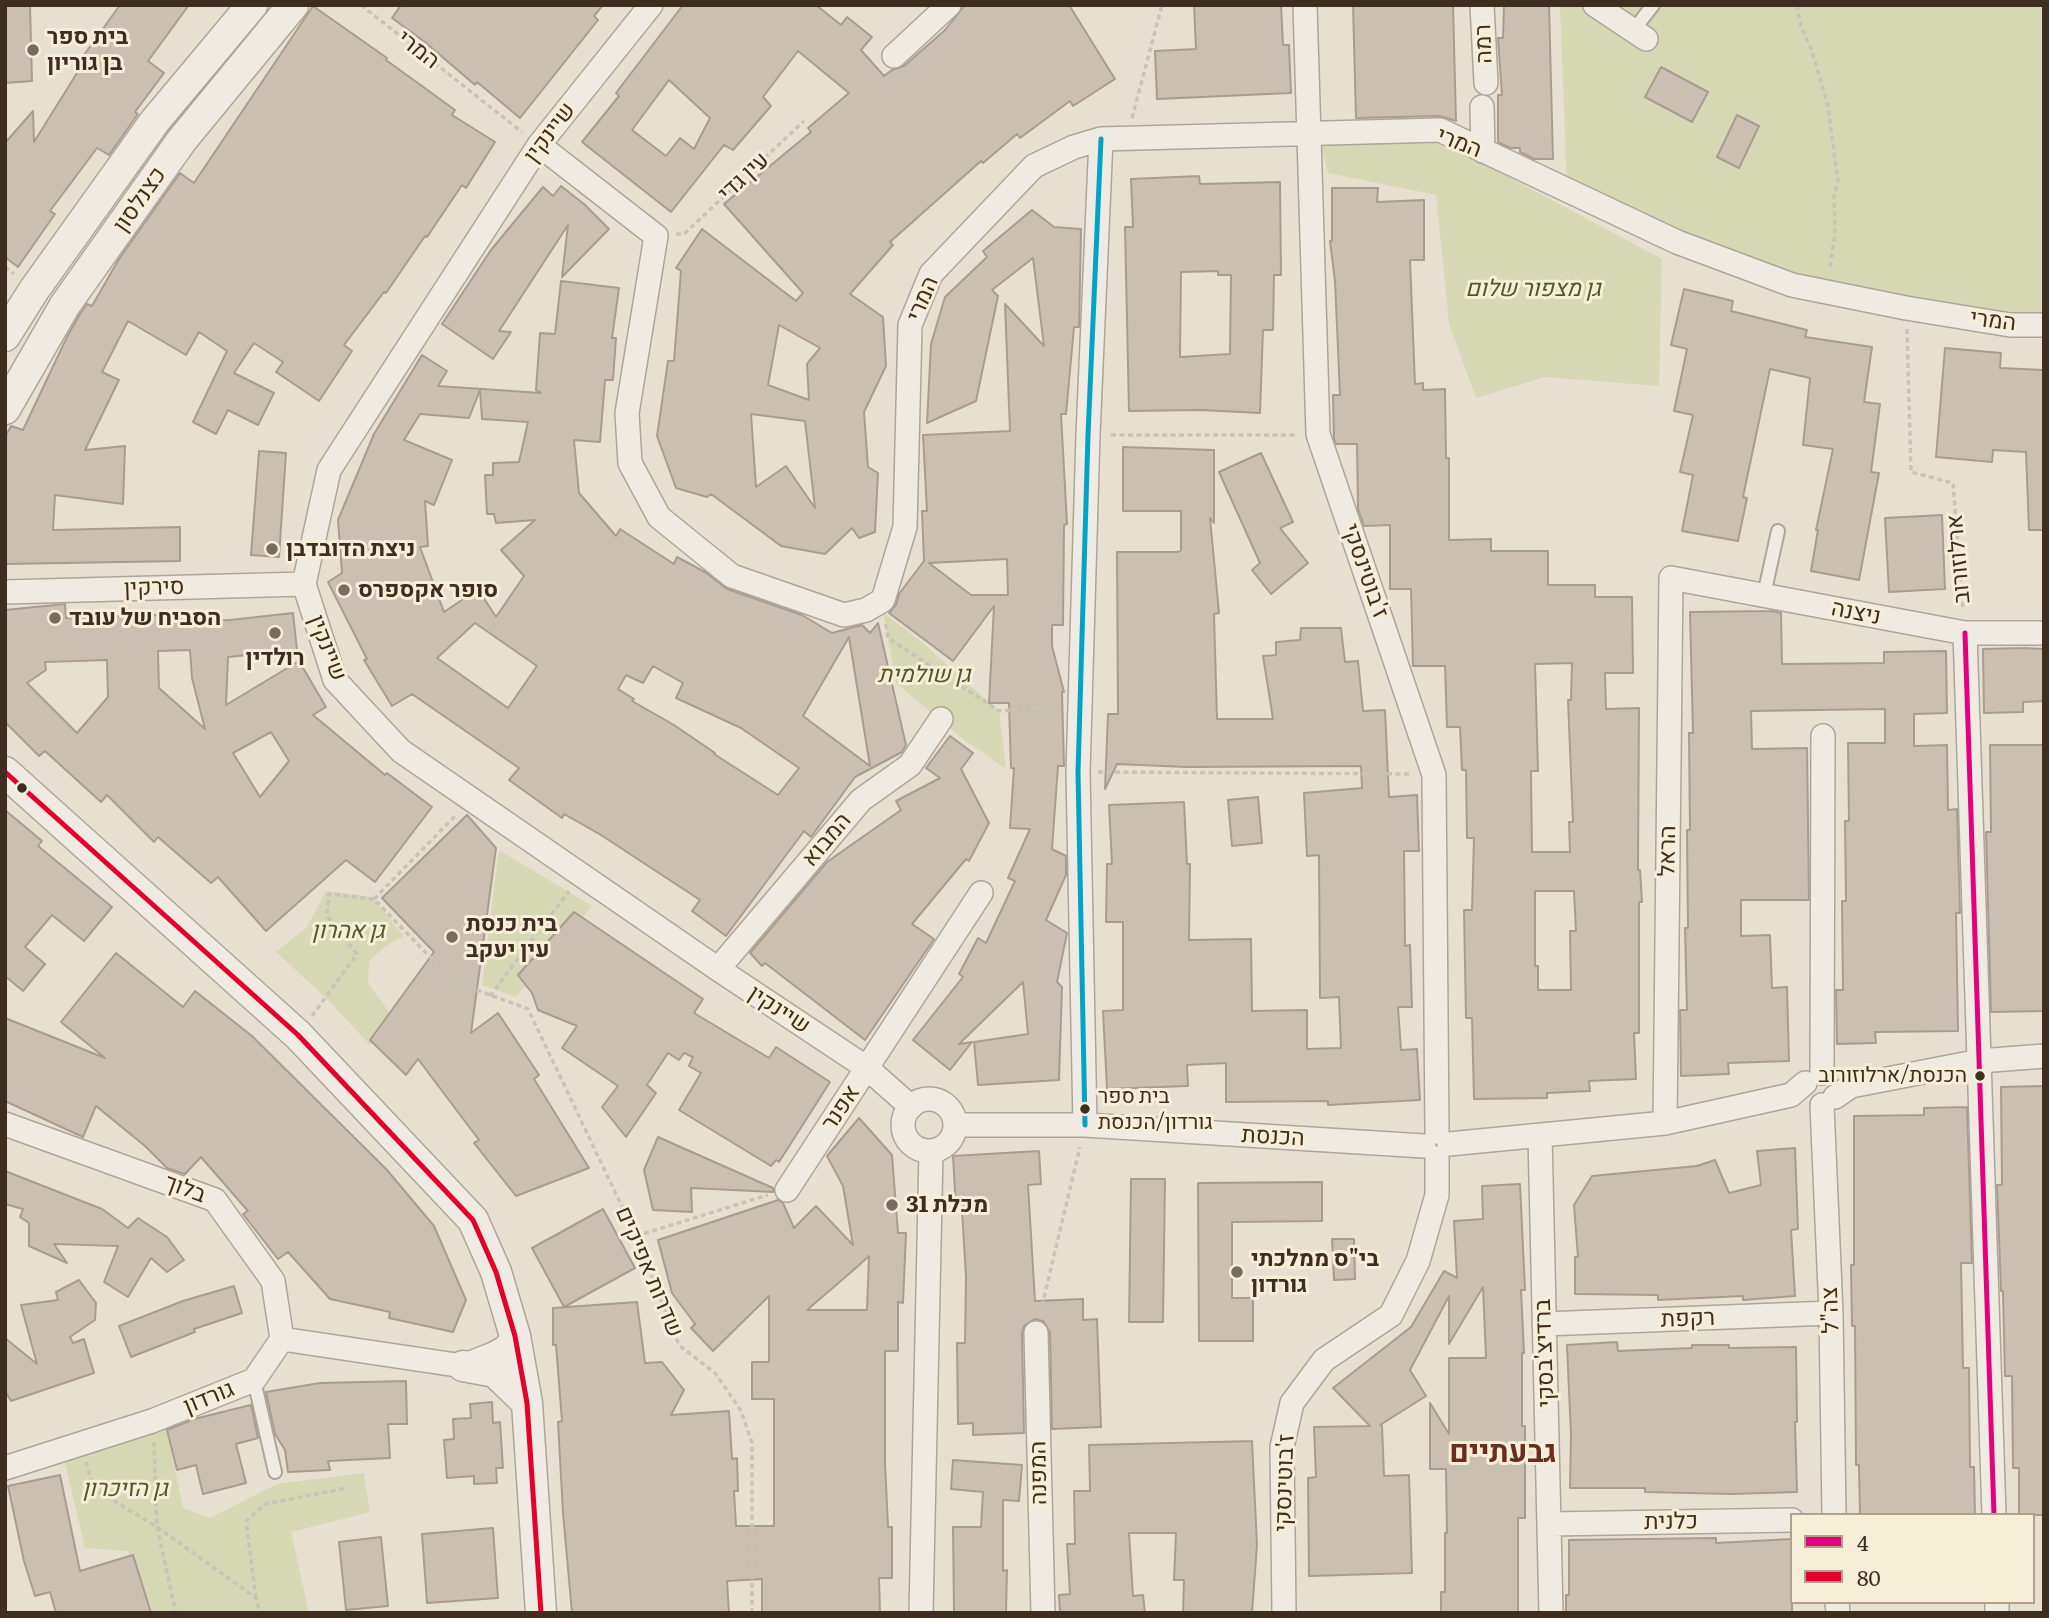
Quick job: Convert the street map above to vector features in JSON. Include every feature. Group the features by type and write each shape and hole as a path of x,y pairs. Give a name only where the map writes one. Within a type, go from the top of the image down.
{"street":[{"name":"כצנלסון","path":"5,336 34,290 155,121 252,5"},
{"name":"כצנלסון","path":"5,409 80,283 183,140 293,5"},
{"name":"שיינקין","path":"652,5 538,145 329,470 304,584 335,680 401,751 581,876 867,1068 911,1107"},
{"path":"894,56 949,5"},
{"name":"ז'בוטינסקי","path":"1284,1613 1282,1447 1292,1403 1324,1360 1391,1315 1418,1261 1437,1195 1434,775 1318,435 1305,5"},
{"name":"רמה","path":"1482,5 1486,83"},
{"path":"1595,5 1639,35"},
{"path":"1482,107 1483,151"},
{"name":"המרי","path":"538,145 656,236 626,413 630,463 659,517 732,576 844,615 866,610 883,600 905,527 910,325 931,274 1034,166 1074,147 1101,139 1440,130 1690,247 1792,285 2010,325 2044,325"},
{"path":"1085,1125 1078,772 1088,435 1101,139"},
{"name":"ניצנה","path":"1671,578 1965,633 2044,633"},
{"name":"הראל","path":"1665,1123 1671,578"},
{"name":"סירקין","path":"5,592 304,584"},
{"name":"ארלוזורוב","path":"1965,633 1994,1513"},
{"name":"המבוא","path":"718,969 861,800 910,765 941,719"},
{"name":"צה\"ל","path":"1823,736 1821,1090 1831,1313 1834,1513"},
{"path":"5,772 298,1035 473,1220 496,1272 515,1336 527,1403 541,1613"},
{"name":"אפנר","path":"787,1190 981,893"},
{"name":"הכנסת","path":"955,1125 1085,1125 1437,1145 1665,1123 1980,1060 2044,1056"},
{"path":"923,1100 941,1102 949,1108 955,1125 952,1138 946,1145 931,1152 919,1150 912,1145 904,1133 903,1123 911,1107 923,1100"},
{"name":"בלוך","path":"5,1124 215,1200 274,1281 282,1339"},
{"name":"ברדיצ'בסקי","path":"1540,1136 1551,1613"},
{"path":"921,1613 931,1152"},
{"name":"רקפת","path":"1544,1324 1831,1313"},
{"name":"המפנה","path":"1036,1333 1042,1613"},
{"path":"463,1366 494,1354 515,1336"},
{"path":"282,1339 495,1372 527,1403"},
{"name":"גורדון","path":"5,1468 152,1421 254,1380 282,1339"},
{"name":"כלנית","path":"1550,1524 1790,1520"}],"lane":[{"path":"1639,35 1653,5"},
{"path":"1764,596 1778,531"},
{"path":"254,1380 275,1472"}],"path":[{"name":"המרי","path":"361,5 538,145"},
{"path":"1127,137 1162,5"},
{"path":"1797,5 1801,27 1811,48 1828,106 1838,182 1834,195 1835,233 1829,275"},
{"name":"עין גדי","path":"684,234 804,121"},
{"name":"ארלוזורוב","path":"1906,308 1911,472 1953,483 1965,633"},
{"path":"1088,435 1318,435"},
{"path":"888,638 999,711 1080,704"},
{"path":"1078,772 1434,775"},
{"path":"374,899 470,800"},
{"path":"298,1035 357,954 327,916 329,894 374,899 453,981 491,996 581,876"},
{"name":"שדרות אפיקים","path":"491,996 528,1009 636,1236 679,1345 716,1374 741,1411 752,1443 752,1613"},
{"path":"1036,1333 1085,1125"},
{"path":"636,1236 787,1190"},
{"path":"152,1421 157,1527 176,1613"},
{"path":"81,1444 93,1488 157,1527 256,1598"},
{"path":"260,1613 246,1521 265,1504 347,1488"}],"green space":[{"path":"1560,5 2044,5 2044,325 1792,285 1567,190"},
{"name":"גן מצפור שלום","path":"1319,138 1434,143 1477,160 1662,259 1659,386 1545,377 1476,398 1449,323 1436,195 1328,173"},
{"name":"גן שולמית","path":"883,612 925,645 999,711 1006,769 963,739 896,683"},
{"path":"499,850 592,906 516,997 482,985"},
{"name":"גן אהרון","path":"326,891 372,897 404,936 386,946 369,961 368,983 389,1012 380,1024 383,1034 370,1045 325,997 276,952 307,927"},
{"name":"גן הזיכרון","path":"166,1427 183,1508 210,1518 277,1484 364,1473 370,1512 291,1532 309,1613 141,1613 128,1551 85,1548 65,1463 81,1443"}],"building":[{"path":"5,5 30,5 32,81 5,83"},
{"path":"120,5 189,5 148,61 164,73 135,112 138,114 109,155 97,148 50,211 55,214 18,267 5,257 5,143 33,111 34,142 87,57 84,55"},
{"path":"401,5 603,5 594,16 598,20 520,118 392,18"},
{"path":"683,5 816,5 841,25 847,17 872,37 861,50 884,76 904,66 945,30 965,5 1069,5 1115,79 1073,106 1070,101 1020,138 1017,134 983,163 981,161 890,242 893,245 850,294 883,317 886,366 864,412 868,467 878,473 875,532 859,538 852,528 825,554 781,546 711,494 707,497 676,488 657,436 668,361 674,361 681,271 676,268 702,229 796,301 803,293 724,204 811,132 808,128 849,93 798,51 763,97 771,106 733,150 724,145 671,212 582,142 619,96 616,93","holes":["669,80 710,118 694,149 680,138 666,156 632,130","779,325 820,348 807,364 809,400 768,385","751,414 805,421 815,508 786,466 756,487"]},
{"path":"1194,5 1281,5 1283,45 1289,45 1291,93 1157,99 1155,51 1196,49"},
{"path":"1353,5 1453,5 1456,121 1440,116 1356,118"},
{"path":"1504,5 1549,5 1553,159 1534,159 1520,152 1520,148 1510,148 1498,142 1498,95 1502,95 1498,38 1503,38"},
{"path":"313,6 455,110 452,115 495,142 466,188 462,185 386,293 384,292 344,345 352,351 319,401 276,372 283,362 254,343 234,373 274,393 258,425 228,410 216,434 193,422 227,351 199,332 186,355 128,321 102,372 119,380 85,450 125,446 123,504 55,495 53,530 180,527 180,561 5,564 5,437 11,426 23,430 80,314 87,304 92,306 119,259 180,173 194,183"},
{"path":"1661,67 1708,92 1692,122 1645,97"},
{"path":"1737,115 1759,126 1739,168 1717,157"},
{"path":"1199,176 1200,184 1280,182 1281,275 1274,275 1273,330 1263,330 1260,413 1129,411 1125,227 1133,227 1131,179","holes":["1218,271 1218,275 1231,275 1230,354 1180,357 1181,272"]},
{"path":"561,186 609,229 562,277 568,225 499,331 511,332 493,359 442,324 491,250 543,187 553,196"},
{"path":"1332,188 1378,188 1377,202 1424,200 1424,260 1410,260 1415,384 1423,383 1423,390 1445,389 1446,458 1449,458 1449,540 1491,539 1491,551 1548,551 1548,585 1595,585 1595,597 1632,597 1633,673 1605,673 1606,709 1639,708 1638,870 1642,902 1639,902 1639,1033 1634,1033 1636,1079 1589,1081 1590,1091 1547,1093 1547,1098 1474,1099 1472,1018 1466,1018 1464,910 1472,910 1474,838 1467,838 1466,770 1462,770 1460,727 1447,727 1445,666 1413,666 1411,589 1390,589 1390,525 1364,526 1358,509 1357,444 1336,444 1334,439 1333,395 1340,395","holes":["1572,663 1571,700 1568,700 1573,822 1569,822 1570,852 1532,852 1531,771 1538,771 1535,664","1535,891 1574,891 1576,931 1570,931 1571,990 1538,990 1538,966 1535,966"]},
{"path":"1032,210 1054,227 1081,229 1079,327 1074,327 1066,414 1061,414 1067,524 1064,525 1063,625 1052,625 1052,646 1064,692 1064,766 1058,766 1052,849 1066,856 1066,875 1046,920 1067,933 1057,982 1062,987 1059,1080 978,1085 974,1042 1028,1034 1023,982 959,1044 972,1042 950,1070 913,1040 963,977 959,974 978,938 986,943 1015,881 1008,878 1030,829 1010,828 1014,768 1011,768 1009,703 989,703 994,606 953,661 889,613 896,605 899,594 924,561 922,511 927,511 923,435 1010,431 1005,304 1044,346 1033,258 992,290 998,296 976,401 927,423 931,344 945,297 987,257 983,251","holes":["1007,559 1008,595 971,595 929,563"]},
{"path":"561,281 619,288 612,338 616,338 613,380 605,380 600,442 574,440 579,493 616,536 620,529 674,564 677,557 705,572 727,589 802,615 832,633 862,625 870,633 878,623 906,745 902,752 855,777 811,837 804,831 726,936 692,911 700,900 601,835 564,814 562,818 509,780 519,768 412,694 392,706 364,660 367,659 328,582 342,573 338,520 374,434 422,355 447,371 438,386 541,393 536,390 540,333 555,334","holes":["480,390 482,419 528,422 519,462 493,463 493,475 485,475 487,514 494,514 496,523 535,520 501,550 524,576 496,617 478,589 444,612 420,547 428,546 425,501 434,505 452,460 404,440 420,414 469,418","475,623 537,666 508,708 437,658","849,637 870,766 803,716","653,666 683,683 676,698 741,728 799,768 778,795 674,725 632,701 634,699 618,689 626,675 643,683"]},
{"path":"1684,289 1733,301 1731,311 1807,330 1805,337 1872,347 1864,402 1880,404 1871,472 1879,473 1859,580 1811,571 1816,530 1833,449 1803,445 1810,378 1770,369 1743,497 1747,498 1738,541 1682,531 1693,475 1680,472 1693,415 1674,411 1687,349 1671,345"},
{"path":"1945,348 2001,353 2000,368 2044,370 2044,530 2029,530 2026,452 1993,450 1992,462 1936,457"},
{"path":"1123,447 1214,450 1214,523 1210,518 1219,613 1214,614 1217,719 1273,719 1263,656 1276,655 1276,642 1300,640 1301,628 1341,628 1345,662 1358,661 1363,711 1385,710 1389,797 1417,795 1419,851 1404,851 1405,946 1410,945 1412,1007 1398,1007 1401,1050 1417,1049 1420,1100 1328,1105 1328,1101 1226,1102 1226,1063 1187,1065 1188,1086 1107,1089 1103,1011 1123,1010 1123,922 1106,922 1107,864 1112,864 1109,805 1184,802 1187,864 1190,864 1189,940 1251,939 1252,1011 1307,1010 1307,1049 1341,1048 1339,997 1320,998 1319,855 1307,856 1304,793 1362,788 1361,766 1186,767 1117,764 1105,789 1108,714 1118,714 1117,552 1181,550 1181,511 1123,511"},
{"path":"259,451 286,453 279,557 251,555"},
{"path":"1261,453 1293,522 1280,528 1308,563 1271,594 1252,570 1260,563 1219,472"},
{"path":"1942,515 1945,589 1889,592 1885,518"},
{"path":"65,604 66,618 181,614 181,621 230,620 293,613 297,650 228,657 226,705 299,661 326,707 313,715 385,775 387,773 432,807 375,882 346,860 266,931 218,877 211,883 158,837 154,842 107,795 101,802 45,751 39,756 5,722 5,610","holes":["190,650 192,678 205,729 159,688 158,651","107,660 108,697 77,733 27,683 46,670 45,662","271,732 289,761 260,797 233,753"]},
{"path":"1690,612 1781,613 1782,664 1884,663 1884,652 1946,651 1947,713 1914,714 1914,746 1947,745 1948,810 1957,809 1960,913 1956,913 1958,1031 1875,1032 1876,1043 1837,1044 1836,990 1843,990 1842,901 1846,901 1848,743 1885,743 1885,709 1751,711 1752,749 1807,748 1809,900 1741,900 1741,936 1770,935 1772,988 1787,987 1789,1061 1728,1063 1729,1074 1681,1076 1680,1010 1687,1010 1685,928 1688,928 1689,733 1693,733"},
{"path":"1983,649 2044,649 2044,701 2023,702 2023,712 1984,713"},
{"path":"950,736 973,753 961,769 989,823 969,861 966,859 912,924 934,939 865,1040 765,963 762,966 750,953 827,862 901,810 896,801 940,778 926,768"},
{"path":"1990,745 2044,745 2044,1011 1991,1012 1986,832 1991,832"},
{"path":"1258,797 1262,843 1232,846 1228,800"},
{"path":"5,810 42,841 38,846 112,907 84,941 52,915 25,947 45,964 23,991 5,976"},
{"path":"467,815 496,848 471,1033 498,1013 539,1075 534,1079 589,1168 516,1196 474,1143 479,1140 418,1059 406,1075 370,1040 434,952 382,898"},
{"path":"574,912 703,999 694,1013 769,1058 776,1047 830,1082 779,1162 776,1160 771,1166 679,1110 701,1073 689,1066 693,1057 684,1053 679,1060 668,1053 647,1085 656,1093 626,1137 602,1107 618,1086 562,1048 577,1026 538,1010 532,993 518,975"},
{"path":"116,953 183,1007 195,991 252,1036 387,1170 434,1226 466,1300 453,1332 389,1318 390,1312 330,1299 288,1252 278,1259 243,1214 248,1211 201,1157 185,1174 167,1168 145,1146 96,1106 83,1137 5,1101 5,1018 105,1058 61,1022"},
{"path":"2044,1086 2044,1515 2019,1513 2019,1468 2013,1468 2012,1376 2005,1376 1997,1185 2002,1185 2001,1087"},
{"path":"1967,1107 1972,1263 1961,1263 1963,1368 1969,1368 1970,1467 1974,1467 1975,1513 1860,1513 1859,1465 1856,1465 1855,1326 1852,1326 1851,1265 1854,1265 1854,1116 1924,1115 1924,1108"},
{"path":"859,1118 892,1155 898,1233 906,1233 903,1303 898,1302 898,1351 885,1351 885,1463 888,1527 892,1527 892,1578 879,1578 880,1613 762,1613 762,1579 727,1581 729,1613 572,1613 563,1513 558,1422 562,1421 556,1345 553,1345 553,1308 637,1302 645,1363 662,1362 684,1390 671,1415 729,1411 732,1459 737,1458 738,1491 734,1491 736,1526 774,1526 774,1399 752,1399 752,1362 769,1362 769,1296 713,1351 691,1328 695,1324 672,1293 658,1240 778,1200 783,1203 794,1228 816,1206 853,1245 843,1186 827,1156","holes":["869,1256 867,1310 807,1310"]},
{"path":"658,1137 773,1188 773,1192 691,1188 692,1212 653,1210 644,1170"},
{"path":"1795,1148 1798,1229 1791,1230 1795,1296 1743,1300 1743,1296 1658,1300 1658,1295 1575,1294 1575,1257 1578,1257 1574,1205 1592,1176 1697,1166 1715,1160 1729,1193 1761,1185 1757,1151"},
{"path":"1039,1151 1041,1184 1028,1185 1035,1301 1083,1299 1083,1320 1097,1319 1101,1427 1052,1429 1050,1332 1043,1321 1035,1319 1024,1326 1022,1333 1024,1433 973,1435 973,1423 958,1424 957,1343 965,1343 966,1277 962,1210 956,1211 953,1156"},
{"path":"5,1171 102,1209 128,1228 138,1218 167,1237 184,1260 167,1272 151,1258 128,1297 104,1282 118,1246 54,1244 67,1263 29,1246 29,1223 20,1217 23,1209 5,1204"},
{"path":"1131,1179 1165,1179 1163,1322 1129,1322"},
{"path":"1322,1182 1322,1221 1232,1222 1232,1298 1253,1298 1253,1341 1199,1341 1198,1183"},
{"path":"1520,1184 1525,1290 1521,1290 1525,1518 1518,1518 1518,1613 1441,1613 1441,1592 1445,1592 1446,1469 1430,1469 1430,1403 1449,1434 1449,1358 1486,1358 1483,1287 1449,1344 1449,1296 1410,1370 1426,1396 1380,1425 1384,1476 1409,1475 1412,1573 1309,1576 1308,1478 1316,1477 1314,1427 1370,1426 1333,1388 1411,1327 1444,1271 1457,1278 1454,1221 1483,1219 1482,1186"},
{"path":"603,1209 635,1268 564,1307 532,1248"},
{"path":"1332,1239 1354,1239 1355,1279 1334,1280"},
{"path":"79,1280 96,1303 95,1320 70,1337 73,1343 84,1339 94,1373 11,1401 5,1391 5,1338 37,1364 21,1305 58,1300 56,1292"},
{"path":"234,1286 242,1313 194,1329 195,1332 131,1357 119,1326 183,1301"},
{"path":"1617,1342 1618,1351 1692,1348 1692,1345 1729,1345 1729,1348 1796,1347 1797,1492 1731,1494 1645,1492 1645,1488 1570,1488 1571,1435 1567,1345"},
{"path":"406,1381 407,1424 388,1424 390,1458 328,1461 330,1470 288,1472 285,1450 275,1434 266,1392 320,1383"},
{"path":"492,1402 493,1423 500,1422 503,1468 496,1468 497,1483 474,1484 474,1476 447,1478 444,1440 454,1439 453,1419 471,1418 470,1404"},
{"path":"251,1405 258,1438 236,1444 246,1483 203,1494 196,1465 177,1470 167,1430 194,1419"},
{"path":"1252,1441 1257,1545 1252,1613 1183,1613 1184,1580 1174,1580 1176,1533 1129,1533 1133,1596 1143,1595 1145,1613 1060,1613 1059,1595 1070,1594 1067,1544 1075,1544 1074,1491 1090,1491 1089,1445"},
{"path":"953,1460 1022,1465 1019,1501 1003,1500 1003,1571 1007,1570 1006,1613 954,1613 953,1527 981,1527 983,1492 951,1489"},
{"path":"60,1475 80,1571 133,1555 151,1613 56,1613 50,1592 35,1596 24,1561 8,1486"},
{"path":"493,1528 498,1598 427,1603 422,1534"},
{"path":"381,1537 388,1606 346,1610 339,1542"},
{"path":"1716,1538 1716,1543 1790,1539 1792,1613 1566,1613 1566,1595 1569,1595 1569,1540"}],"transit line":[{"path":"1085,1125 1078,772 1088,435 1101,139"},
{"name":"4","path":"1965,633 1994,1513"},
{"name":"80","path":"5,772 298,1035 473,1220 496,1272 515,1336 527,1403 541,1613"}],"place":[{"name":"בית ספר בן גוריון","path":"33,50"},
{"name":"ניצת הדובדבן","path":"272,549"},
{"name":"סופר אקספרס","path":"344,590"},
{"name":"הסביח של עובד","path":"55,618"},
{"name":"רולדין","path":"275,633"},
{"name":"בית כנסת עין יעקב","path":"452,937"},
{"name":"הכנסת/ארלוזורוב","path":"1980,1076"},
{"name":"בית ספר גורדון/הכנסת","path":"1085,1109"},
{"name":"מכלת 31","path":"892,1205"},
{"name":"בי\"ס ממלכתי גורדון","path":"1237,1272"}],"district":[{"name":"גבעתיים","path":"1503,1453"}]}
